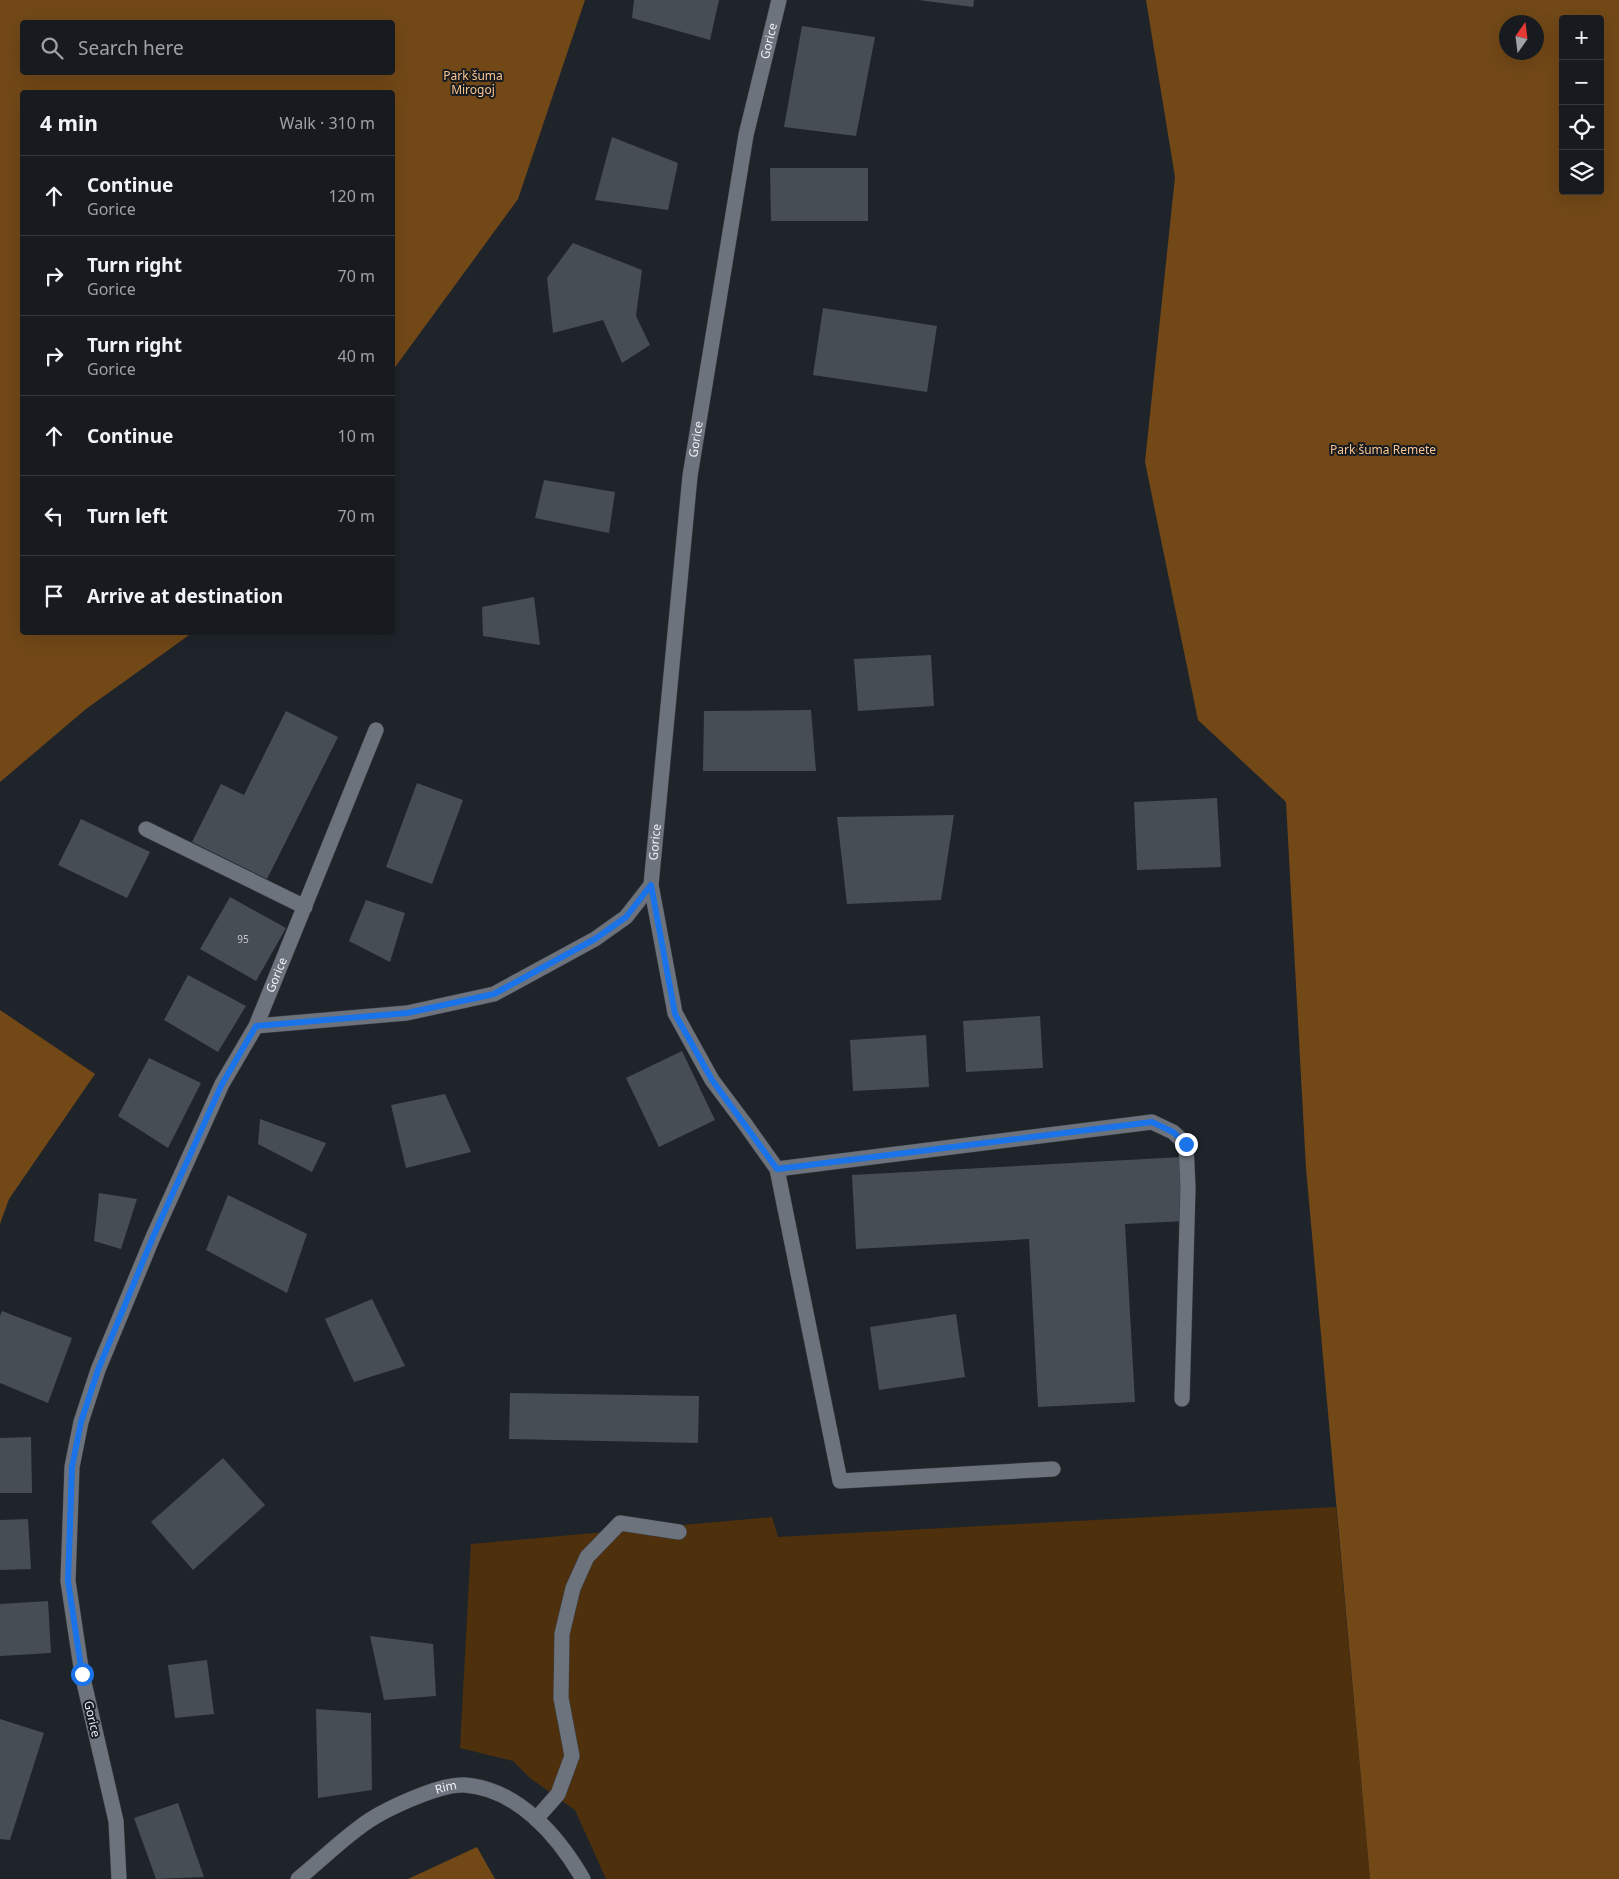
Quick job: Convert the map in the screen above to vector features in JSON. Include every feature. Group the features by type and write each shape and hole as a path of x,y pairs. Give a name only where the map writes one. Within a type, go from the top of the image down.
{"street":[{"name":"Gorice","path":"777,1169 712,1080 675,1014 651,885 690,476 746,135 779,0"},
{"name":"Gorice","path":"119,1879 116,1821 82,1674 68,1581 72,1467 81,1422 98,1370 153,1237 222,1084 256,1026 376,730"},
{"path":"146,829 305,907"},
{"path":"256,1026 407,1013 494,994 595,939 626,917 651,885"},
{"path":"1053,1469 840,1481 777,1169 1152,1122 1173,1132 1186,1144 1188,1188 1182,1399"},
{"path":"536,1819 558,1794 572,1756 560,1698 562,1634 573,1588 587,1557 620,1523 679,1532"},
{"name":"Rim","path":"298,1879 360,1826 400,1804 430,1792 464,1785 495,1792 516,1801 561,1846 584,1879"}],"shaded area":[{"path":"1336,1507 1370,1879 606,1879 575,1810 530,1778 513,1761 460,1748 471,1544 772,1517 778,1537"}],"green space":[{"name":"Park šuma Mirogoj","path":"0,0 585,0 518,199 395,367 395,90 20,90 20,635 189,635 86,709 0,782"},
{"name":"Park šuma Remete","path":"1146,0 1619,0 1619,1879 1370,1879 1306,1168 1286,802 1198,720 1145,462 1175,177"},
{"path":"0,1010 95,1074 9,1199 0,1224"},
{"path":"477,1847 495,1879 408,1879"}],"building":[{"path":"634,0 719,0 710,40 632,18"},
{"path":"918,0 974,0 973,7"},
{"path":"802,26 875,37 856,136 784,127"},
{"path":"612,137 678,163 668,210 595,200"},
{"path":"770,168 868,168 868,221 771,221"},
{"path":"573,243 642,270 636,316 650,345 622,363 603,320 553,333 547,278"},
{"path":"823,308 937,326 927,392 813,375"},
{"path":"544,480 615,492 609,533 535,518"},
{"path":"534,597 540,645 483,636 482,607"},
{"path":"931,655 934,706 858,711 854,659"},
{"path":"811,710 816,771 703,771 704,711"},
{"path":"286,711 338,737 267,879 192,842 221,784 244,795"},
{"path":"417,783 463,800 432,884 386,867"},
{"path":"1217,798 1221,867 1137,870 1134,802"},
{"path":"954,815 941,900 847,904 837,817"},
{"path":"81,819 150,852 127,898 58,865"},
{"path":"230,897 286,928 256,981 200,949"},
{"path":"366,900 405,913 390,962 349,941"},
{"path":"188,975 246,1006 218,1052 164,1020"},
{"path":"1040,1016 1043,1068 966,1072 963,1021"},
{"path":"926,1035 929,1087 853,1091 850,1040"},
{"path":"682,1051 715,1120 659,1147 626,1078"},
{"path":"149,1058 201,1083 168,1148 118,1116"},
{"path":"445,1094 471,1152 406,1168 391,1105"},
{"path":"260,1119 326,1143 312,1172 258,1144"},
{"path":"1182,1157 1186,1221 1125,1224 1135,1402 1038,1407 1029,1239 856,1249 852,1175"},
{"path":"99,1193 137,1199 121,1249 94,1241"},
{"path":"228,1195 307,1234 287,1293 206,1250"},
{"path":"372,1299 405,1366 354,1382 325,1319"},
{"path":"2,1311 72,1338 48,1403 0,1383 0,1316"},
{"path":"956,1314 965,1377 879,1390 870,1327"},
{"path":"510,1393 699,1396 698,1443 509,1439"},
{"path":"31,1437 32,1493 0,1493 0,1438"},
{"path":"223,1458 265,1505 193,1570 151,1522"},
{"path":"28,1519 31,1569 0,1570 0,1520"},
{"path":"48,1601 51,1653 0,1656 0,1604"},
{"path":"370,1636 433,1644 436,1696 384,1700"},
{"path":"207,1660 214,1714 175,1718 168,1665"},
{"path":"316,1709 371,1713 372,1790 318,1798"},
{"path":"0,1719 44,1733 10,1840 0,1839"},
{"path":"178,1803 204,1877 156,1879 134,1818"}],"route":[{"path":"82,1674 68,1581 72,1467 81,1422 98,1370 153,1237 222,1084 256,1026 407,1013 494,994 595,939 626,917 651,885 675,1014 712,1080 777,1169 1152,1122 1173,1132 1186,1144"}]}
